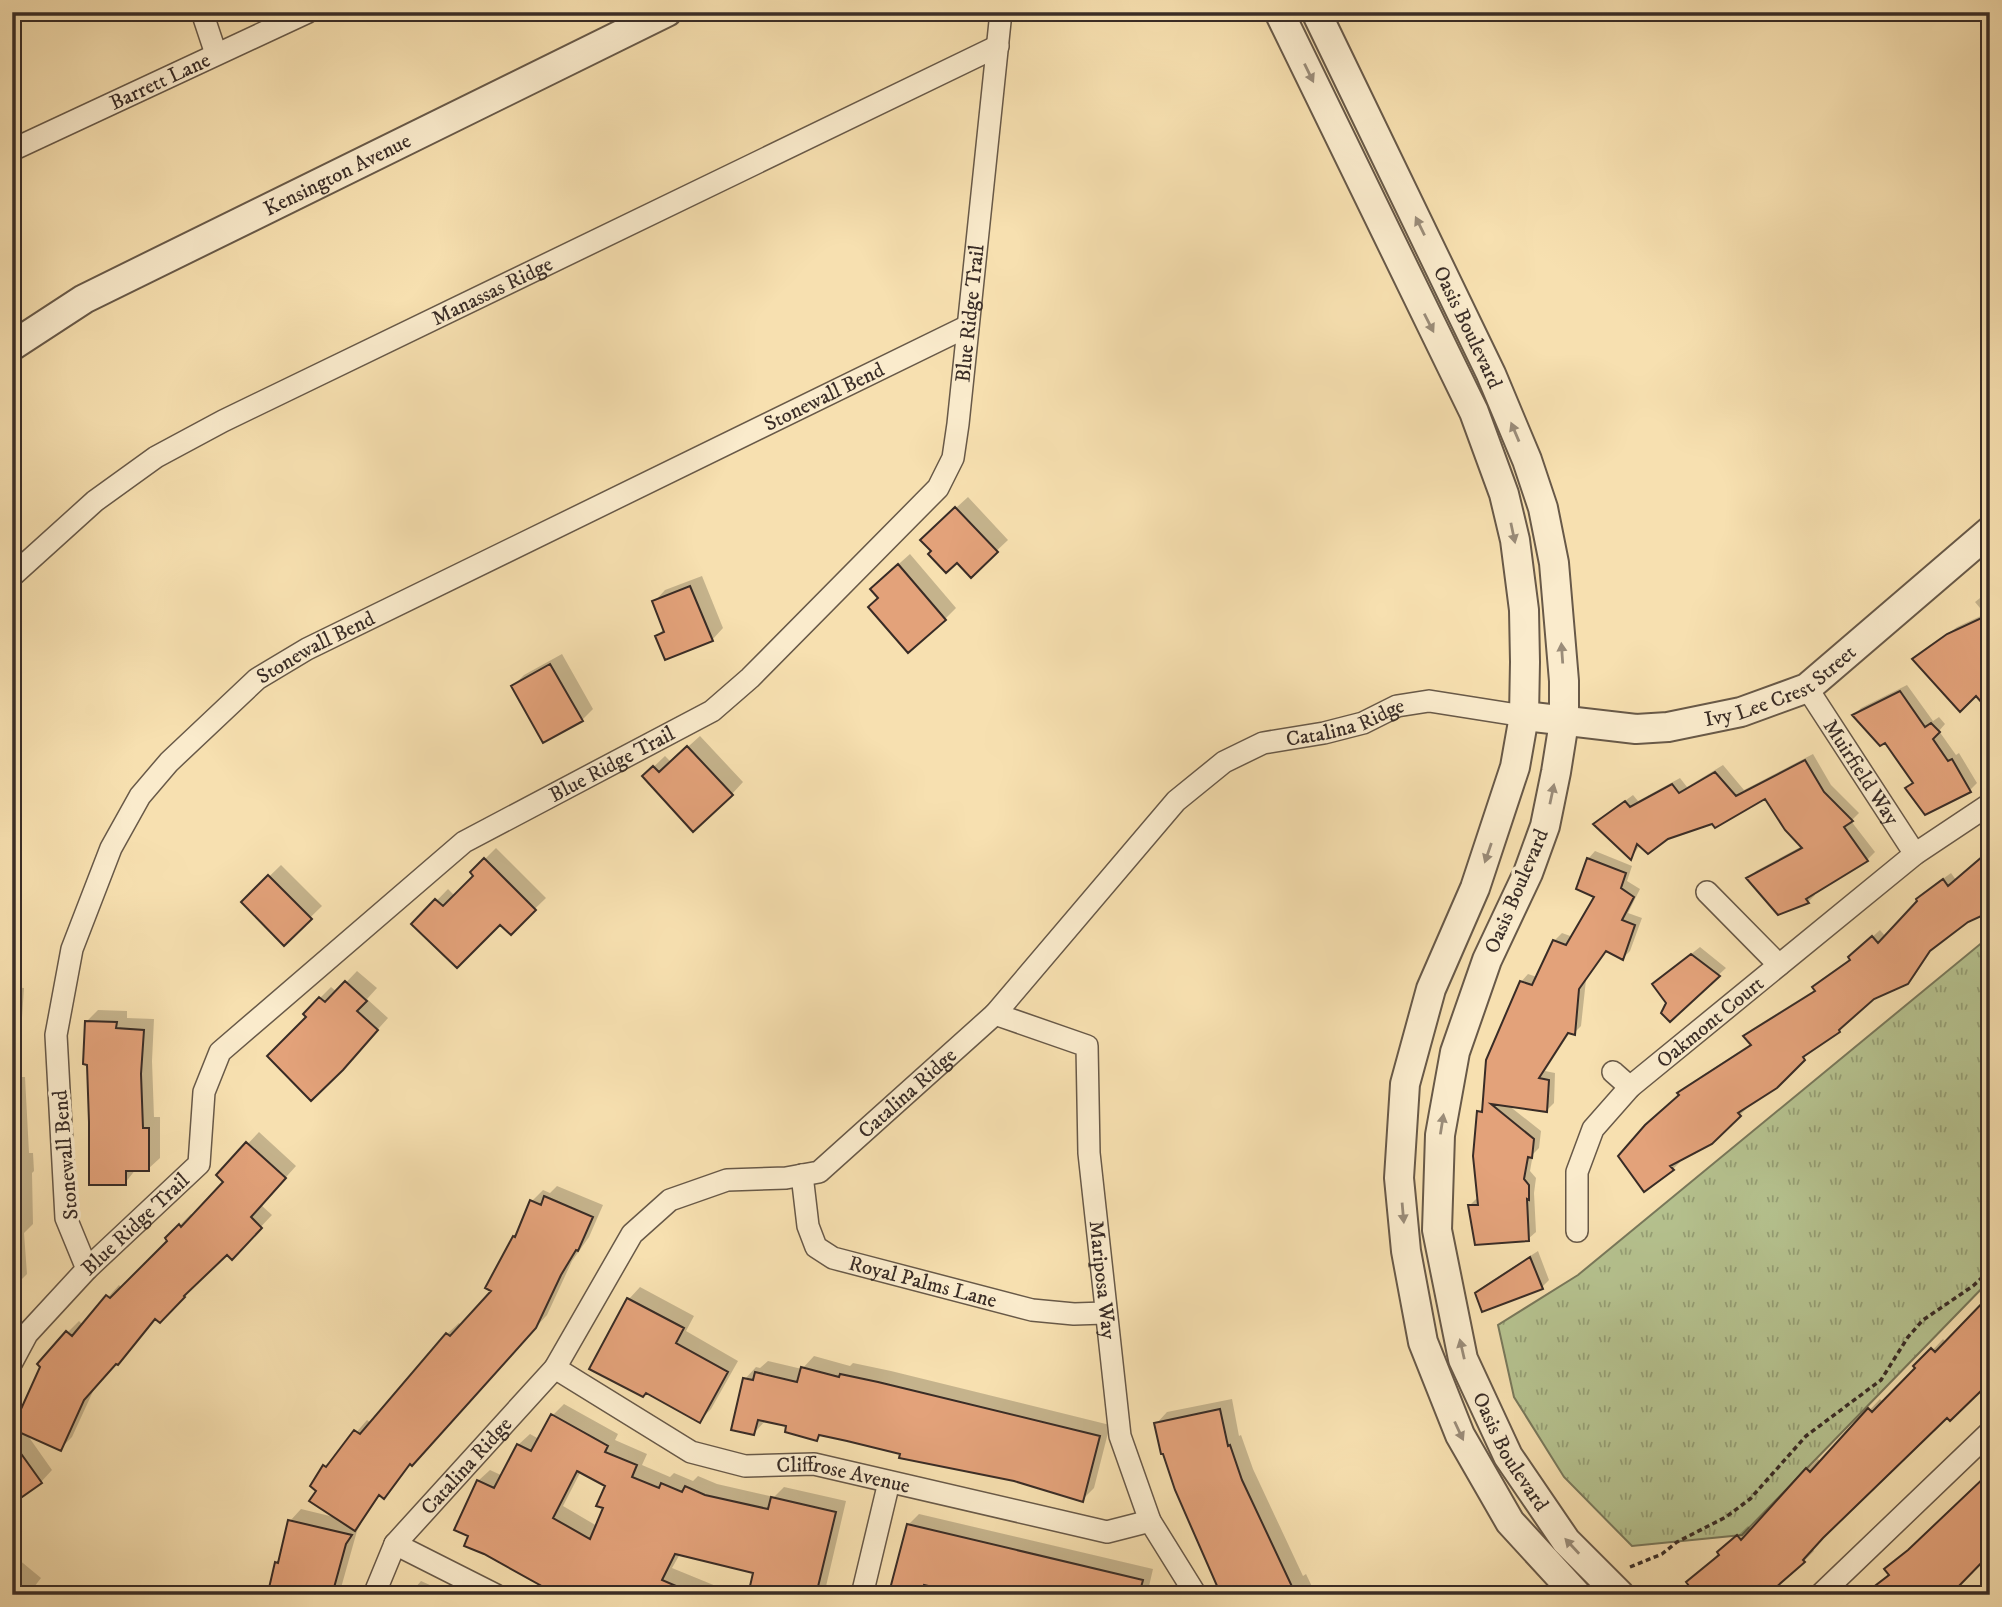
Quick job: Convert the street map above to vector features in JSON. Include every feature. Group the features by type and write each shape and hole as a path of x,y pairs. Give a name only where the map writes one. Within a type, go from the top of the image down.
{"street":[{"path":"202,12 216,54"},
{"name":"Barrett Lane","path":"12,150 308,12"},
{"name":"Kensington Avenue","path":"12,346 84,299 667,12"},
{"name":"Blue Ridge Trail","path":"992,12 998,46"},
{"name":"Blue Ridge Trail","path":"12,1362 27,1334 87,1269 199,1164 204,1092 220,1052 464,842 712,711 750,678 938,488 953,458 1001,12"},
{"name":"Oasis Boulevard","path":"1279,12 1474,412 1504,494 1515,540 1524,610 1524,716 1515,767 1475,888 1431,989 1405,1084 1399,1178 1406,1251 1423,1342 1460,1435 1510,1521 1577,1595"},
{"name":"Oasis Boulevard","path":"1316,12 1491,374 1527,460 1543,509 1554,563 1564,681 1564,722 1545,826 1528,873 1487,960 1455,1052 1440,1135 1437,1230 1463,1359 1508,1456 1566,1541 1620,1595"},
{"name":"Manassas Ridge","path":"12,576 95,501 156,457 223,421 998,46"},
{"name":"Stonewall Bend","path":"87,1269 66,1218 56,1034 72,949 111,848 140,796 169,762 257,679 307,649 968,326"},
{"name":"Ivy Lee Crest Street","path":"1524,716 1636,729 1668,727 1741,712 1807,688 1990,531"},
{"name":"Muirfield Way","path":"1807,688 1915,854"},
{"name":"Catalina Ridge","path":"374,1595 395,1544 555,1368 632,1234 670,1200 727,1180 819,1172 995,1014 1176,801 1224,762 1263,743 1324,733 1363,723 1397,706 1429,701 1524,716"},
{"name":"Oakmont Court","path":"1577,1231 1577,1172 1593,1129 1630,1087 1915,854 1990,804"},
{"path":"1707,892 1779,965"},
{"name":"Mariposa Way","path":"995,1014 1087,1046 1089,1153 1119,1436 1150,1521 1196,1595"},
{"path":"1614,1072 1630,1087"},
{"name":"Royal Palms Lane","path":"802,1175 808,1226 816,1247 832,1258 1032,1310 1074,1314 1105,1313"},
{"name":"Cliffrose Avenue","path":"555,1368 691,1452 745,1466 814,1464 1107,1532 1150,1521"},
{"path":"1819,1595 1990,1432"},
{"path":"862,1595 889,1482"},
{"path":"395,1544 496,1595"}],"path":[{"path":"1630,1567 1662,1554 1677,1542 1726,1517 1750,1499 1806,1436 1881,1380 1908,1337 1923,1320 1973,1286 1990,1270"}],"green space":[{"path":"1990,936 1990,1280 1742,1535 1632,1546 1564,1477 1514,1397 1498,1325 1578,1275"}],"building":[{"path":"955,507 998,552 971,578 957,563 946,573 928,554 931,551 920,540"},
{"path":"898,564 946,620 908,653 868,607 878,598 870,589"},
{"path":"690,586 713,641 665,660 655,636 664,632 652,601"},
{"path":"1990,614 1990,712 1976,696 1960,712 1912,659 1947,634"},
{"path":"550,664 583,721 543,743 511,686"},
{"path":"1900,691 1925,727 1931,723 1940,732 1933,739 1948,761 1952,759 1971,792 1925,815 1905,788 1913,783 1885,743 1880,746 1852,715"},
{"path":"687,746 733,795 693,832 642,776 653,766 659,772"},
{"path":"1805,760 1824,792 1853,821 1844,827 1868,861 1806,899 1809,903 1778,915 1746,878 1802,848 1785,830 1765,799 1715,828 1712,824 1668,839 1648,854 1637,844 1631,860 1593,824 1625,801 1630,807 1672,784 1679,793 1715,772 1736,796"},
{"path":"1990,850 1990,912 1968,922 1930,951 1908,984 1874,999 1839,1030 1840,1032 1803,1057 1805,1060 1777,1088 1738,1113 1741,1116 1712,1144 1670,1166 1674,1170 1644,1192 1618,1156 1645,1125 1679,1095 1677,1093 1751,1045 1743,1036 1815,991 1812,987 1850,960 1848,957 1872,936 1878,943 1916,899 1943,879 1948,886"},
{"path":"484,858 536,910 511,935 500,925 457,968 411,924 435,899 443,906 473,876 470,872"},
{"path":"1587,858 1626,873 1621,888 1634,897 1622,920 1635,925 1623,960 1606,951 1579,989 1575,1035 1568,1033 1539,1078 1549,1080 1547,1112 1491,1104 1534,1139 1532,1158 1528,1157 1524,1179 1529,1185 1529,1241 1475,1245 1468,1205 1478,1205 1473,1156 1477,1111 1482,1112 1486,1060 1520,981 1532,985 1553,940 1566,945 1594,897 1576,889"},
{"path":"268,875 312,919 284,946 241,902"},
{"path":"1691,954 1720,976 1670,1022 1661,1013 1666,1003 1652,984"},
{"path":"345,981 367,1001 357,1011 378,1030 311,1101 267,1056 306,1017 303,1014 319,997 325,1002"},
{"path":"85,1021 117,1022 116,1028 144,1030 141,1074 143,1128 149,1128 149,1171 126,1171 126,1185 89,1185 87,1065 83,1064"},
{"path":"246,1142 286,1178 251,1217 262,1228 232,1260 227,1255 160,1323 155,1319 118,1365 116,1364 84,1400 61,1451 12,1429 40,1367 37,1364 66,1331 72,1336 106,1295 110,1298 167,1241 165,1238 179,1224 181,1227 223,1182 216,1175"},
{"path":"544,1196 593,1217 578,1251 576,1250 561,1275 536,1328 412,1466 410,1464 384,1499 379,1495 355,1531 309,1501 316,1491 310,1486 323,1465 326,1467 354,1430 360,1434 446,1333 450,1336 491,1291 485,1288 513,1236 515,1237 530,1200 541,1205"},
{"path":"1530,1257 1543,1289 1482,1312 1475,1293"},
{"path":"1990,1295 1990,1398 1982,1390 1950,1421 1947,1418 1823,1538 1803,1560 1805,1562 1767,1595 1696,1595 1686,1582 1719,1555 1717,1552 1737,1535 1741,1540 1806,1468 1810,1472 1868,1408 1872,1412 1931,1348 1935,1352"},
{"path":"627,1298 684,1328 676,1343 728,1372 700,1423 646,1393 643,1397 589,1369"},
{"path":"801,1367 839,1377 840,1374 878,1382 1100,1436 1083,1502 1014,1481 899,1458 900,1454 847,1441 819,1435 817,1441 785,1432 786,1426 758,1420 754,1435 731,1430 743,1378 753,1380 755,1372 797,1382"},
{"path":"1220,1409 1228,1446 1230,1445 1242,1480 1296,1595 1221,1595 1175,1490 1161,1454 1154,1423"},
{"path":"551,1414 608,1446 605,1452 637,1465 632,1477 659,1488 661,1483 682,1492 685,1486 705,1495 768,1509 771,1497 836,1512 816,1595 748,1595 753,1573 675,1554 662,1580 697,1595 558,1595 484,1554 464,1546 468,1536 454,1530 477,1480 494,1488 517,1444 531,1451","holes":["577,1471 605,1486 596,1506 603,1508 590,1539 553,1518"]},
{"path":"12,1441 42,1483 12,1504"},
{"path":"1990,1472 1990,1554 1956,1589 1954,1587 1947,1595 1863,1595 1889,1575 1884,1569 1908,1550"},
{"path":"288,1520 352,1535 346,1544 332,1595 276,1595 277,1590 269,1588"},
{"path":"907,1524 1143,1580 1139,1595 991,1595 964,1588 962,1594 924,1585 921,1595 912,1595 890,1589"}]}
